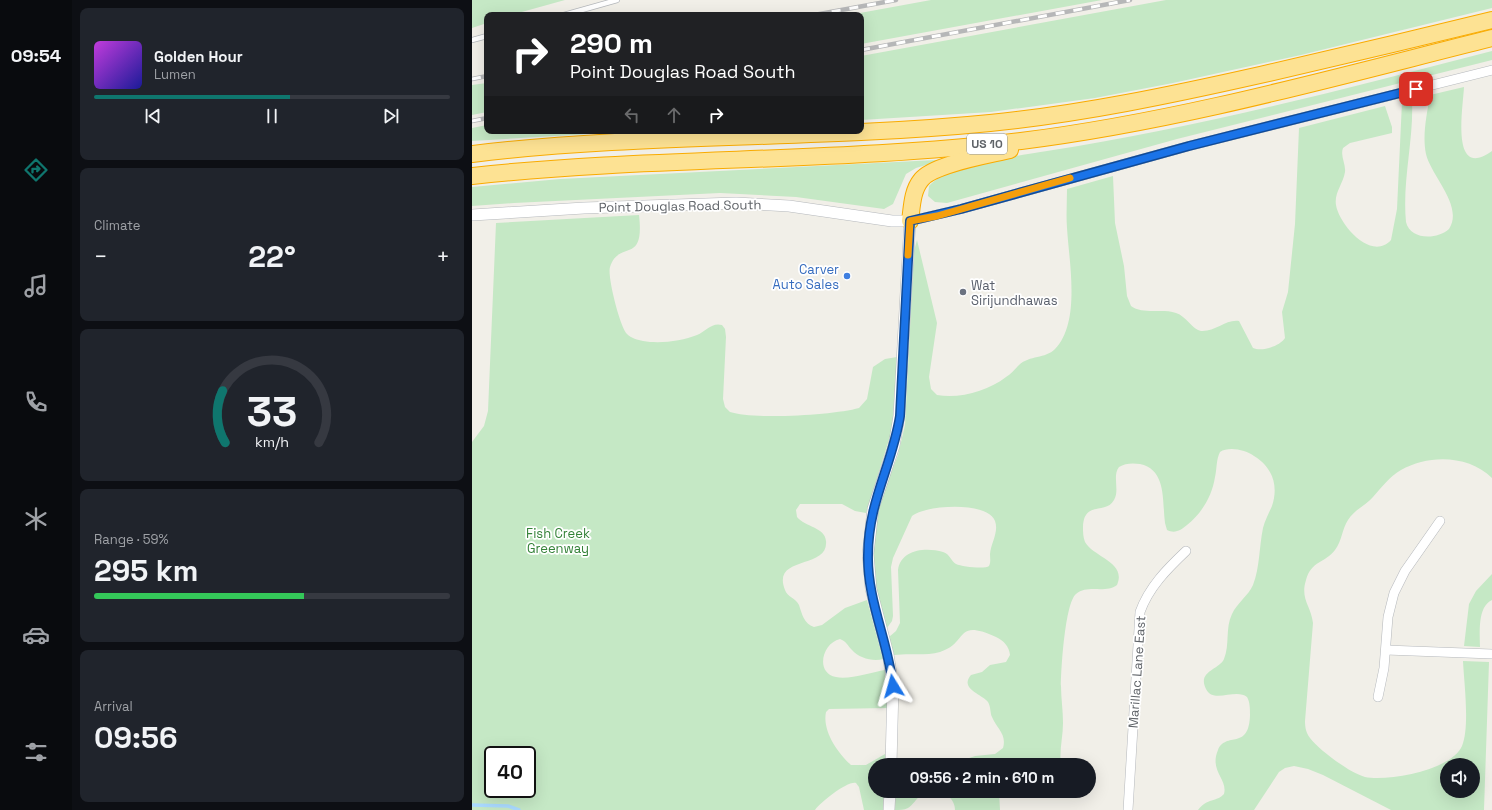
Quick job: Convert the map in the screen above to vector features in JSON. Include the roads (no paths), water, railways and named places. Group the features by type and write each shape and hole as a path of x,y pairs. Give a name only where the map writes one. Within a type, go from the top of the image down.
{"highway":[{"name":"US 10","path":"864,131 992,123 1055,115 1135,102 1239,80 1492,20"},
{"name":"US 10","path":"472,176 573,167 938,148 1018,141 1110,128 1258,96 1492,38"},
{"path":"910,221 917,187 924,177 933,171 974,159 1110,128"},
{"name":"US 10","path":"472,154 565,146 808,134"}],"street":[{"name":"Point Douglas Road South","path":"472,215 607,207 736,203 789,206 892,221 910,221 961,209 1196,144 1492,70"},
{"path":"891,758 892,681 886,644 870,589 868,554 871,517 876,496 894,446 900,416 910,221"},
{"path":"1378,697 1384,673 1388,617 1396,588 1407,567 1440,521"},
{"name":"Marillac Lane East","path":"1128,810 1140,612 1156,582 1186,551"},
{"path":"1386,650 1492,654"},
{"path":"889,810 890,798"}],"lane":[{"path":"575,12 617,0"},
{"path":"472,40 484,37"}],"waterway":[{"path":"472,805 508,806 519,810"}],"railway":[{"path":"830,12 896,0"},
{"path":"864,49 1130,0"},
{"path":"472,79 484,77"},
{"path":"472,121 484,119"}],"place":[{"name":"Carver Auto Sales","path":"847,276"},
{"name":"Wat Sirijundhawas","path":"963,292"}],"park label":[{"name":"Fish Creek Greenway","path":"558,540"}]}
